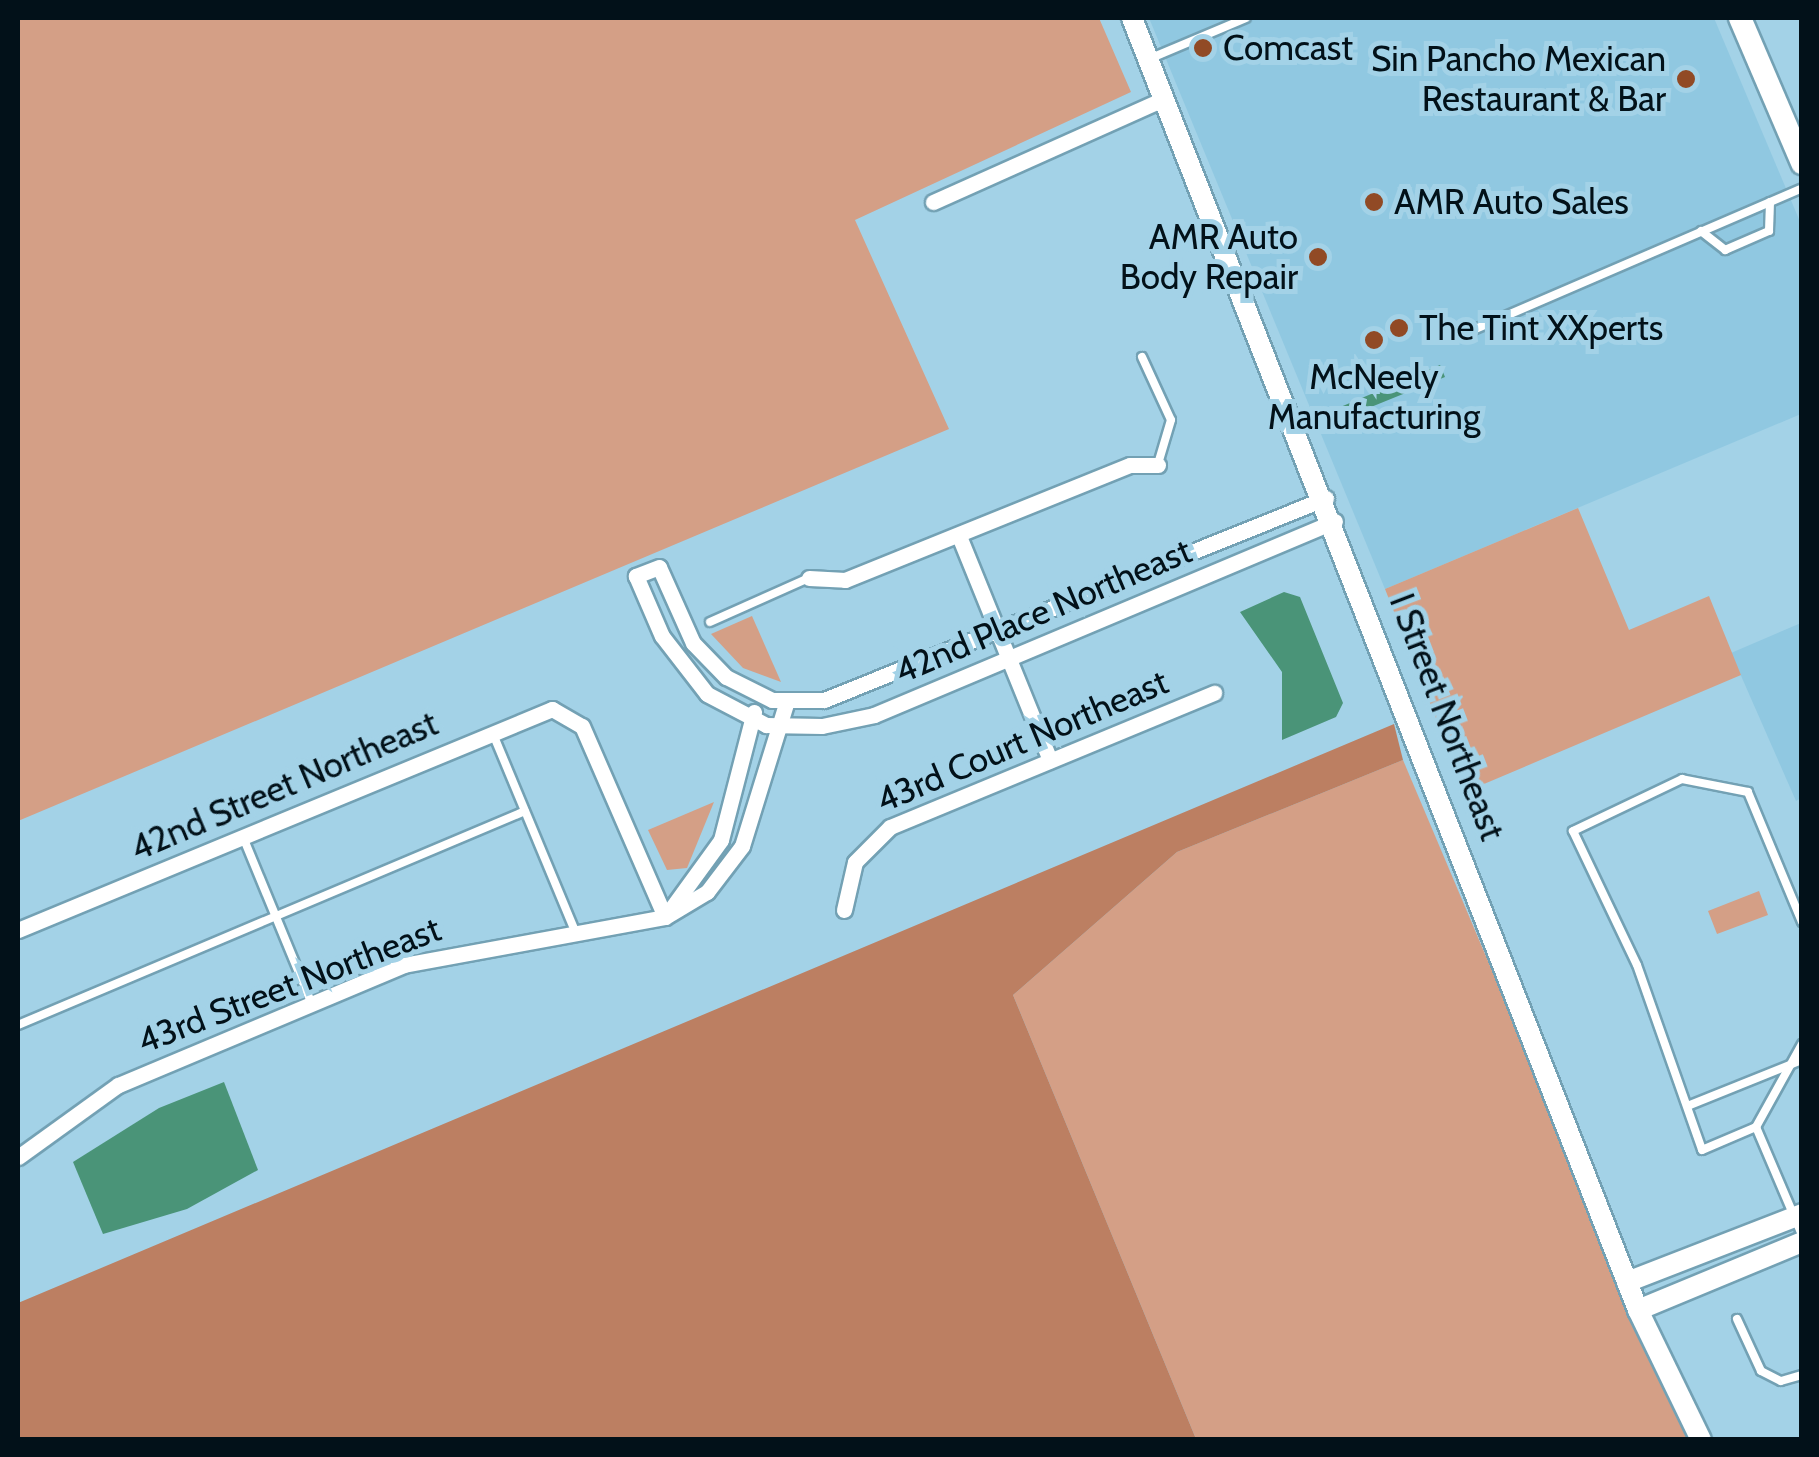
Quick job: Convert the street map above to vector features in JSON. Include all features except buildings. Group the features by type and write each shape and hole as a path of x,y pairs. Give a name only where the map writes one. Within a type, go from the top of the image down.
{"main road":[{"path":"1740,18 1801,159"}],"street":[{"name":"I Street Northeast","path":"1132,18 1326,498 1638,1310 1701,1440"},
{"path":"933,202 1165,98"},
{"path":"809,578 845,580 1130,464 1158,465"},
{"name":"42nd Place Northeast","path":"773,698 857,692 1326,498"},
{"name":"42nd Place Northeast","path":"767,723 851,722 1335,521"},
{"path":"959,536 1050,760"},
{"path":"767,723 692,679 636,576 658,567 693,643 773,698"},
{"name":"43rd Court Northeast","path":"844,910 848,880 875,836 1214,693"},
{"name":"43rd Street Northeast","path":"18,1156 118,1085 440,954 578,937 664,917 730,866 773,698"},
{"name":"43rd Street Northeast","path":"664,917 721,840 773,698"},
{"name":"42nd Street Northeast","path":"18,930 492,731 552,710 575,719 664,917"},
{"path":"1628,1282 1800,1227"},
{"path":"1638,1310 1800,1227"}],"lane":[{"path":"1150,59 1246,18"},
{"path":"1473,330 1802,188"},
{"path":"1701,231 1725,250 1769,231 1770,202"},
{"path":"1142,357 1171,420 1158,465"},
{"path":"710,622 809,578"},
{"path":"492,731 578,937"},
{"path":"1802,922 1748,792 1682,779 1573,831 1690,1105 1702,1150 1756,1127 1798,1059 1802,1044"},
{"path":"18,1025 525,811"},
{"path":"243,836 312,1004"},
{"path":"1690,1105 1798,1059"},
{"path":"1756,1127 1800,1227"},
{"path":"1737,1320 1761,1371 1781,1381 1802,1375"}],"shaded area":[{"path":"18,18 1099,18 1131,92 855,220 949,429 18,821"},
{"path":"1149,18 1714,18 1801,224 1801,414 1385,589"},
{"path":"1440,365 1445,377 1339,420 1338,408"},
{"path":"1578,508 1629,630 1709,596 1741,675 1465,792 1385,589"},
{"path":"1284,592 1300,597 1343,703 1336,717 1282,740 1282,672 1240,612"},
{"path":"752,616 781,682 743,668 711,634"},
{"path":"1801,623 1801,798 1796,801 1731,653"},
{"path":"1394,724 1403,760 1177,852 1013,995 1196,1439 18,1439 18,1303"},
{"path":"1403,760 1690,1439 1196,1439 1013,995 1177,852"},
{"path":"714,802 687,868 667,870 648,830"},
{"path":"1759,891 1768,915 1717,934 1708,911"},
{"path":"224,1082 258,1170 187,1209 103,1234 73,1162 159,1108"}],"place":[{"name":"Comcast","path":"1203,48"},
{"name":"Sin Pancho Mexican Restaurant & Bar","path":"1686,79"},
{"name":"AMR Auto Sales","path":"1374,202"},
{"name":"AMR Auto Body Repair","path":"1318,257"},
{"name":"The Tint XXperts","path":"1399,328"},
{"name":"McNeely Manufacturing","path":"1374,340"}]}
